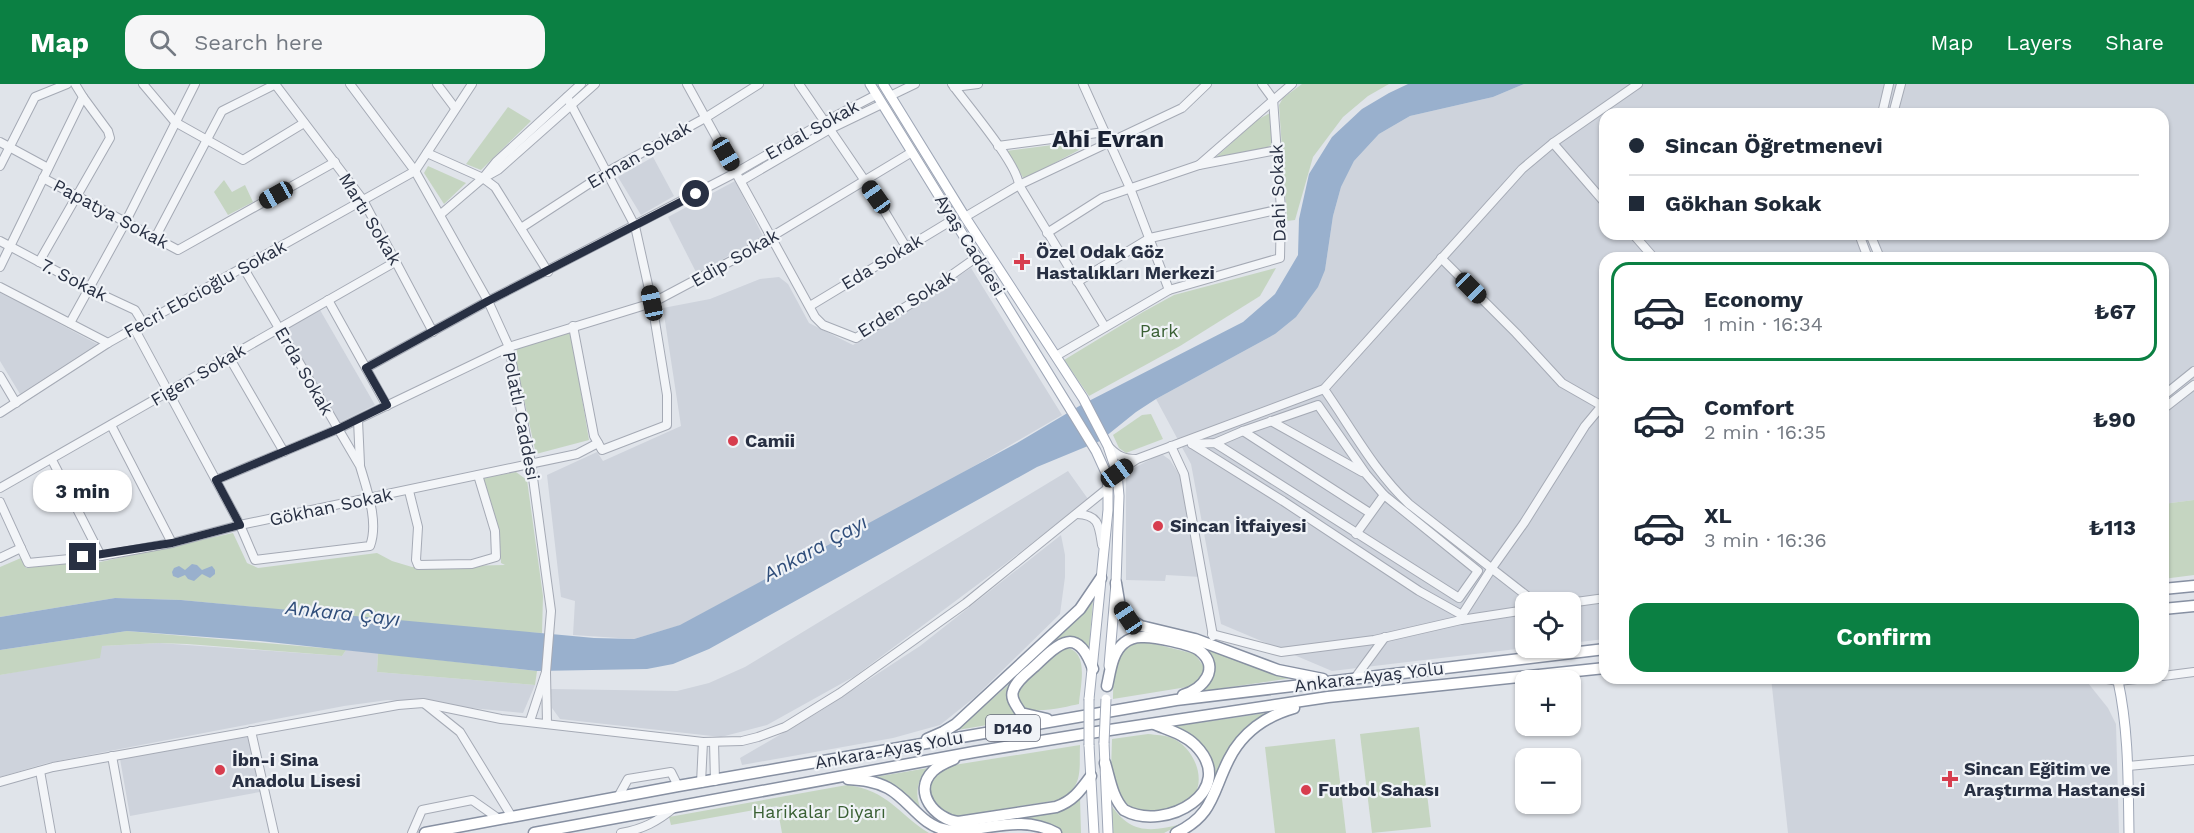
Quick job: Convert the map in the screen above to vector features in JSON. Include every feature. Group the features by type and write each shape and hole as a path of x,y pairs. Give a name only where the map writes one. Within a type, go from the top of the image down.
{"highway":[{"path":"908,746 943,732 956,724 1080,609 1101,578"},
{"path":"1116,583 1120,607 1128,618 1141,626 1195,639 1278,670 1332,681"},
{"path":"2169,588 2194,586"},
{"path":"2169,608 2194,606"},
{"path":"1107,686 1117,652 1131,639 1140,636 1150,637 1199,650 1210,665 1210,672 1204,684 1190,693 1153,705"},
{"path":"1063,720 1041,719 1021,713 1012,698 1012,692 1018,682 1053,648 1064,642 1078,645 1083,649 1093,669"},
{"name":"Ankara-Ayaş Yolu","path":"425,833 618,796 1153,705 1355,678 1599,650"},
{"name":"Ankara-Ayaş Yolu","path":"534,833 974,752 1328,697 1599,669"},
{"path":"1176,833 1199,819 1208,808 1228,761 1244,737 1274,714 1328,697"},
{"path":"1105,763 1114,795 1123,809 1138,821 1158,826 1170,825 1192,813 1202,802 1208,787 1208,771 1204,758 1195,745 1180,734 1154,724"},
{"path":"974,752 934,770 926,786 928,803 933,811 949,821 958,822 1056,807 1067,803 1078,794 1091,776"},
{"path":"836,778 871,781 888,788 932,826 946,830 961,831 1028,824 1047,828 1056,833"}],"main road":[{"name":"Ayaş Caddesi","path":"870,84 1096,451 1106,473 1108,488 1104,556 1089,699 1094,833"},
{"name":"Ayaş Caddesi","path":"883,84 965,217 1083,398 1108,446 1117,473 1119,496 1116,583 1104,743 1108,833"},
{"path":"2119,684 2125,713 2129,833"}],"street":[{"path":"0,166 35,98 67,84"},
{"path":"39,262 110,138 108,130 75,84"},
{"path":"143,84 175,122 243,159 304,123"},
{"path":"70,323 125,223 195,84"},
{"path":"154,238 222,111 275,84"},
{"name":"Martı Sokak","path":"275,84 363,200 433,332"},
{"name":"Polatlı Caddesi","path":"350,84 415,171 488,301 509,346 531,463 551,611 546,672"},
{"path":"437,84 454,108"},
{"path":"415,171 454,108 472,84"},
{"path":"569,101 581,84"},
{"path":"441,214 483,178 496,162 569,101 595,84"},
{"name":"Erden Sokak","path":"687,84 814,317 823,325 856,338 915,301 977,257"},
{"name":"Erman Sokak","path":"521,228 607,172 705,118 759,84"},
{"path":"799,84 906,247"},
{"path":"890,96 915,84"},
{"path":"953,85 978,84"},
{"path":"1083,84 1130,188 1169,290"},
{"path":"965,217 1019,185 1182,108 1207,84"},
{"path":"1262,84 1273,99"},
{"path":"1199,165 1292,84"},
{"path":"1603,108 1638,84"},
{"path":"1883,108 1889,84"},
{"path":"1895,108 1901,84"},
{"path":"953,85 1018,177 1019,185 1105,327"},
{"name":"Erdal Sokak","path":"366,368 488,301 548,272 827,125 876,95"},
{"path":"0,267 83,97"},
{"name":"Dahi Sokak","path":"1056,356 1169,290 1280,258 1281,209 1273,99"},
{"path":"569,101 635,226 652,303 667,395 667,424 602,450 594,436 573,326"},
{"path":"741,181 827,125 882,104"},
{"path":"1117,473 1137,459 1324,390 1522,169 1553,143 1599,111"},
{"path":"998,146 1105,132"},
{"name":"Papatya Sokak","path":"0,142 48,168"},
{"path":"1553,143 1599,196"},
{"path":"1047,233 1102,198 1199,165 1278,150"},
{"name":"Edip Sokak","path":"216,480 358,420 509,346 652,303 731,261 912,152"},
{"path":"427,153 483,178 495,187 548,272"},
{"name":"Papatya Sokak","path":"43,178 178,250 335,162"},
{"name":"Fecri Ebcioğlu Sokak","path":"0,414 108,343 415,171"},
{"path":"1077,282 1150,238 1281,209"},
{"name":"Eda Sokak","path":"810,306 954,219"},
{"path":"1638,240 1649,252"},
{"name":"7. Sokak","path":"0,241 135,310 143,323"},
{"path":"1441,258 1562,383 1599,402"},
{"name":"Figen Sokak","path":"0,488 395,262"},
{"name":"Erda Sokak","path":"240,525 255,560 370,546 374,537 369,498 360,466 243,267"},
{"path":"0,288 108,343"},
{"path":"328,300 387,405"},
{"path":"134,328 240,525"},
{"path":"230,357 284,452"},
{"path":"2169,391 2194,371"},
{"path":"0,376 16,403"},
{"path":"2169,404 2194,385"},
{"path":"1324,390 1351,428 1365,453 1394,490 1522,592"},
{"path":"1215,443 1243,430 1318,405 1366,474 1384,495 1478,571 1459,598 1461,617"},
{"path":"1461,617 1586,426 1599,411"},
{"path":"358,420 360,466"},
{"path":"1271,421 1366,474"},
{"path":"111,425 172,543"},
{"path":"1243,430 1370,513"},
{"path":"1189,441 1215,443 1459,598"},
{"path":"1189,441 1461,617"},
{"name":"Gökhan Sokak","path":"21,548 28,562 101,556 172,543 240,525 577,454 598,443"},
{"path":"1108,446 1118,456 1137,459"},
{"path":"1171,446 1184,474 1214,646"},
{"path":"52,460 101,556"},
{"path":"409,491 418,527 416,560 418,564 472,564 496,557 495,531 478,475"},
{"path":"0,782 112,756 398,705 423,704 501,719 703,742 742,741 785,727 840,693 966,603 1108,488"},
{"path":"1356,534 1384,495"},
{"path":"0,502 21,548 0,558"},
{"path":"1077,514 1086,514 1096,520 1100,528 1104,556"},
{"path":"1581,601 1599,599"},
{"path":"1212,634 1281,652 1385,637 1461,617 1515,611"},
{"path":"1355,678 1385,637"},
{"path":"530,722 546,672"},
{"path":"546,672 547,724"},
{"path":"2169,675 2194,672"},
{"path":"423,704 460,732 512,817"},
{"path":"251,731 274,833"},
{"path":"701,783 703,742"},
{"path":"714,742 715,781"},
{"path":"112,756 126,833"},
{"path":"2128,766 2194,760"},
{"path":"702,767 709,765 714,767"},
{"path":"40,771 51,833"},
{"path":"412,833 422,810 472,800 499,819"},
{"path":"621,833 654,824 676,806"}],"shaded area":[{"path":"1524,84 2194,84 2194,500 2169,503 2169,252 1599,252 1599,640 1581,642 1581,592 1515,592 1515,649 1332,671 1221,624 1191,464 1156,399 1275,334 1325,270 1333,216 1341,187 1354,161 1379,134 1410,116 1493,97"},
{"path":"653,157 674,196 641,215 618,177"},
{"path":"735,181 763,236 697,274 668,217"},
{"path":"971,268 1062,415 952,479 681,625 634,639 573,635 575,601 561,597 547,475 597,452 603,461 681,426 663,308 710,299 760,279 779,277 788,284 809,323 853,345"},
{"path":"0,293 97,344 20,394 0,361"},
{"path":"320,310 375,405 338,423 283,331"},
{"name":"Sincan İtfaiyesi","path":"1163,455 1170,460 1180,476 1201,577 1166,575 1165,581 1126,580 1126,472"},
{"path":"1068,471 1088,499 855,676 767,725 721,737 560,719 552,708 551,689 677,691 709,683 745,667"},
{"path":"1061,535 1065,555 1065,577 1060,614 975,697 940,725 893,738 742,765 740,758 819,712 920,646"},
{"path":"159,643 342,656 346,650 378,653 377,672 535,685 523,713 388,700 344,706 47,763 0,777 0,675 31,669 102,646"},
{"name":"Sincan Eğitim ve Araştırma Hastanesi","path":"1772,684 2089,684 2108,708 2116,724 2119,833 1788,833"},
{"path":"249,735 260,792 130,816 120,759"}],"green space":[{"path":"1302,84 1389,84 1368,96 1343,117 1313,157 1295,220 1287,221 1279,105 1283,98"},
{"path":"508,107 531,121 481,170 466,164"},
{"path":"1270,113 1274,143 1268,147 1214,159 1257,120"},
{"path":"1075,142 1079,150 1024,179 1006,151"},
{"path":"428,166 466,183 444,204 424,173"},
{"path":"224,180 232,192 245,185 253,202 228,215 214,192"},
{"name":"Park","path":"1276,268 1260,296 1180,346 1089,396 1064,360 1174,295"},
{"path":"563,333 571,333 589,440 536,454 516,363 517,348"},
{"path":"1151,414 1163,439 1126,453 1119,448 1113,435 1142,415"},
{"path":"516,472 527,480 543,596 542,633 498,631 181,600 115,598 0,617 0,567 21,558 26,568 87,560 91,564 233,533 247,563 258,568 377,553 392,561 412,567 505,565 501,563 499,529 483,478"},
{"path":"2194,500 2194,575 2169,578 2169,503"},
{"path":"1093,601 1089,648 1071,641 1051,644"},
{"path":"127,631 346,650 342,656 187,644 102,646 100,658 0,675 0,650"},
{"path":"1143,641 1195,654 1204,667 1201,677 1187,687 1113,699 1116,663 1125,649"},
{"path":"1203,646 1292,678 1203,691 1214,675 1214,663"},
{"path":"1066,648 1078,656 1081,663 1082,680 1079,704 1038,710 1021,706 1018,699 1020,688 1054,654"},
{"path":"378,653 537,671 535,685 377,672"},
{"path":"1024,671 1012,686 1019,716 1024,719 957,730"},
{"path":"1266,713 1242,732 1227,751 1205,802 1208,786 1206,761 1170,727"},
{"name":"Futbol Sahası","path":"1419,727 1431,827 1372,833 1360,734"},
{"path":"1148,734 1166,736 1179,742 1191,754 1195,762 1199,778 1198,786 1194,796 1180,812 1133,814 1117,794 1111,773 1112,739"},
{"name":"Futbol Sahası","path":"1335,739 1346,833 1275,833 1265,747"},
{"path":"1080,745 1076,784 1072,790 1058,800 950,816 940,810 933,800 930,788 933,777 948,767"},
{"path":"928,768 921,779 917,795 923,813 869,778"},
{"name":"Harikalar Diyarı","path":"847,785 883,797 929,833 782,833 777,806 671,825 669,817"},
{"path":"1080,797 1081,833 1062,833 1056,829 1014,820 1059,811"},
{"path":"1109,802 1124,820 1140,828 1159,829 1181,824 1164,833 1111,833"}],"water":[{"path":"1408,84 1524,84 1493,97 1410,116 1379,134 1354,161 1341,187 1333,216 1325,270 1318,287 1296,317 1275,334 1156,399 1100,441 1037,467 709,649 673,664 647,669 537,671 260,641 127,631 0,650 0,617 115,598 181,600 594,638 634,639 680,625 1017,443 1081,405 1243,322 1275,294 1298,255 1299,219 1309,174 1332,137 1362,109"},
{"path":"192,564 202,570 212,566 215,574 210,578 202,574 194,581 185,575 178,578 173,576 174,568 179,566 185,570"}],"place":[{"name":"Özel Odak Göz Hastalıkları Merkezi","path":"1022,262"},
{"name":"Camii","path":"733,441"},
{"name":"Sincan İtfaiyesi","path":"1158,526"},
{"name":"İbn-i Sina Anadolu Lisesi","path":"220,770"},
{"name":"Sincan Eğitim ve Araştırma Hastanesi","path":"1950,779"},
{"name":"Futbol Sahası","path":"1306,790"}],"district":[{"name":"Ahi Evran","path":"1108,139"}],"route":[{"path":"83,557 101,556 172,543 240,525 216,480 338,429 387,405 366,368 488,301 696,194"}],"water label":[{"name":"Ankara Çayı","path":"815,548"},
{"name":"Ankara Çayı","path":"343,613"}]}
